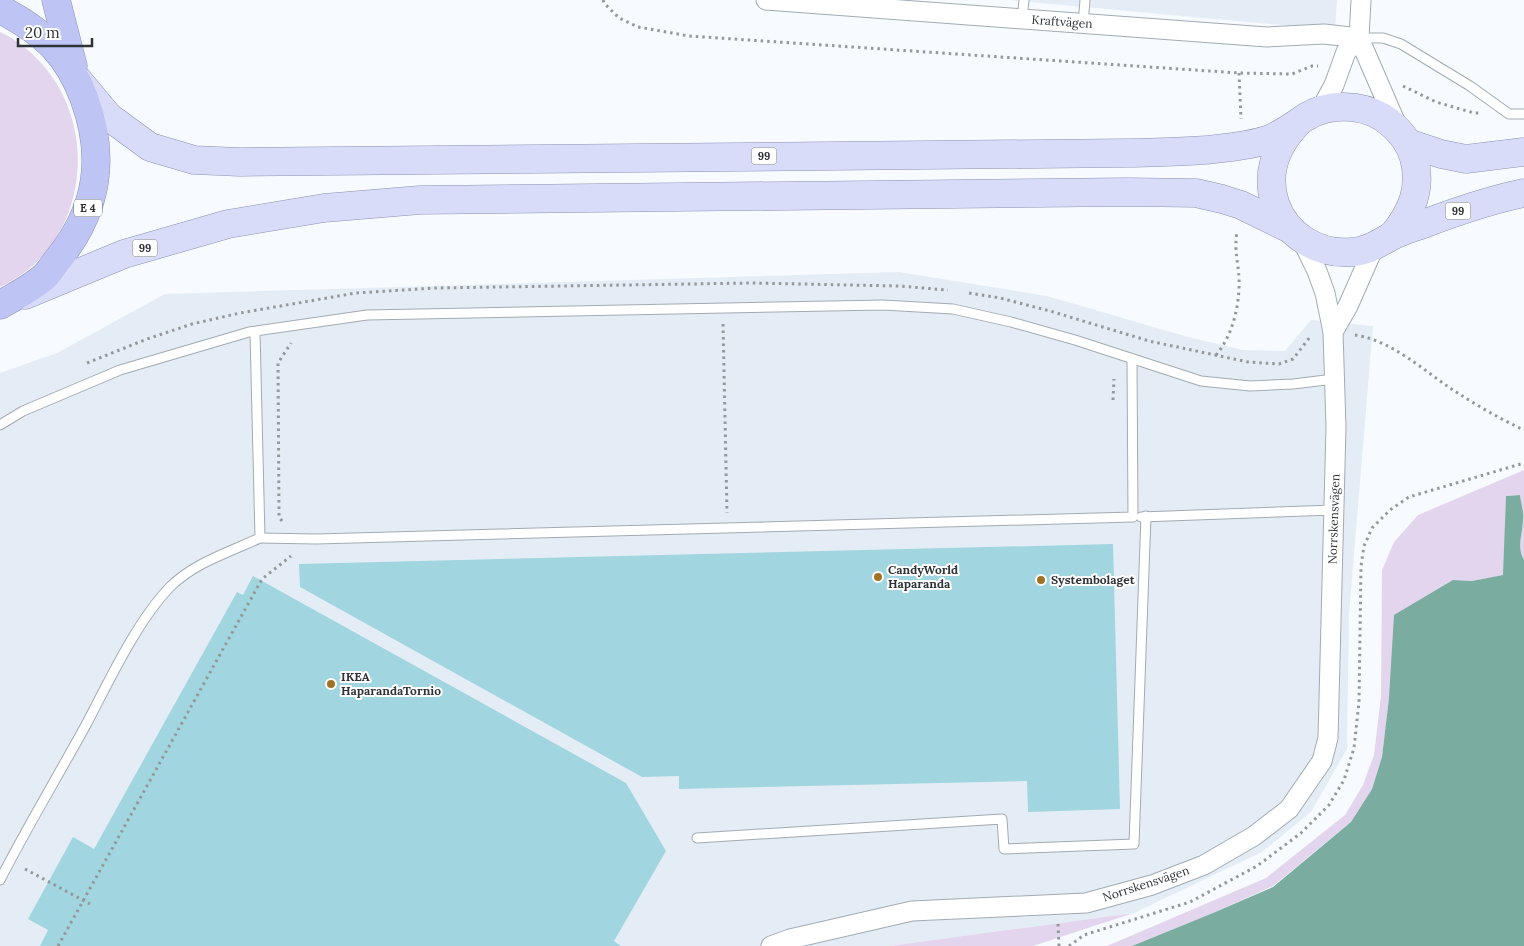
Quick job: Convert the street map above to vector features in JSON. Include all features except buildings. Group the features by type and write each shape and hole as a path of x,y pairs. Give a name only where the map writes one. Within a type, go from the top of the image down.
{"highway":[{"name":"E 4","path":"0,305 28,289 45,276 72,242 86,216 92,194 96,153 91,118 76,77 56,0"},
{"name":"E 4","path":"0,9 21,20 54,47 76,77"}],"main road":[{"name":"99","path":"76,77 109,117 150,147 194,160 240,162 1203,151 1268,140 1307,117 1334,107 1363,109 1382,118 1403,137 1441,154 1466,159 1524,152"},
{"name":"99","path":"1295,234 1275,204 1271,176 1279,148 1286,136 1296,125"},
{"path":"1384,241 1410,212 1415,198 1417,170 1403,137"},
{"name":"99","path":"0,305 124,254 228,224 324,208 420,200 1098,192 1196,193 1242,205 1313,246 1326,251 1340,253 1355,252 1492,200 1524,193"}],"street":[{"name":"Kraftvägen","path":"766,0 901,5 1022,19 1267,37 1324,34 1358,38"},
{"path":"1361,0 1358,38 1403,137"},
{"path":"1320,111 1334,85 1346,52 1358,38"},
{"name":"Norrskensvägen","path":"771,946 790,938 912,911 1086,903 1152,885 1204,865 1254,836 1289,809 1322,761 1328,738 1336,427 1333,332 1326,293 1318,271 1295,234"},
{"path":"1333,332 1384,241"}],"lane":[{"path":"1022,19 1024,0"},
{"path":"1083,24 1085,0"},
{"path":"1358,38 1383,38 1401,44 1470,86 1509,114 1524,114"},
{"path":"0,425 23,411 120,370 255,332 367,315 883,305 953,309 1011,322 1075,340 1201,382 1250,386 1334,380"},
{"path":"255,332 260,538"},
{"path":"1132,359 1133,517"},
{"path":"0,880 119,664 150,612 183,576 198,566 260,538 292,540 1334,510"},
{"path":"697,838 1002,819 1004,849 1134,844 1146,516"}],"path":[{"path":"603,0 604,4 619,18 638,27 689,36 1239,74 1292,74 1312,66 1339,67"},
{"path":"1375,73 1436,102 1474,113 1509,114"},
{"path":"722,284 728,528"},
{"path":"58,946 262,579 292,556 292,524 283,523 279,517 278,363 291,344 284,305"},
{"path":"1216,356 1248,362 1279,364 1293,359 1313,335 1333,332 1365,337 1398,352 1452,389 1504,421 1524,430"},
{"path":"1113,402 1113,382 1126,334"},
{"path":"10,861 90,904"}],"shaded area":[{"path":"1009,0 1337,0 1335,30"},
{"path":"0,32 19,43 37,58 64,97 74,127 78,159 75,190 66,220 50,247 28,270 0,287"},
{"path":"899,272 1047,296 1188,337 1243,350 1285,351 1311,320 1373,326 1349,615 1347,749 1311,812 1262,852 1134,913 889,946 0,946 0,373 57,353 165,294"},
{"path":"1524,470 1524,560 1520,550 1523,511 1520,495 1506,496 1504,575 1472,581 1453,580 1389,698 1382,757 1372,789 1351,822 1273,886 1132,946 1107,946 1266,878 1345,815 1363,785 1374,755 1381,696 1382,570 1394,542 1418,515"},
{"path":"1520,495 1523,525 1520,550 1524,560 1524,946 1132,946 1273,887 1351,822 1372,789 1382,757 1389,698 1394,615 1453,580 1472,581 1503,575 1506,496"},
{"path":"1134,913 1033,946 889,946"}],"place":[{"name":"CandyWorld Haparanda","path":"878,577"},
{"name":"Systembolaget","path":"1041,580"},
{"name":"IKEA HaparandaTornio","path":"331,684"}]}
